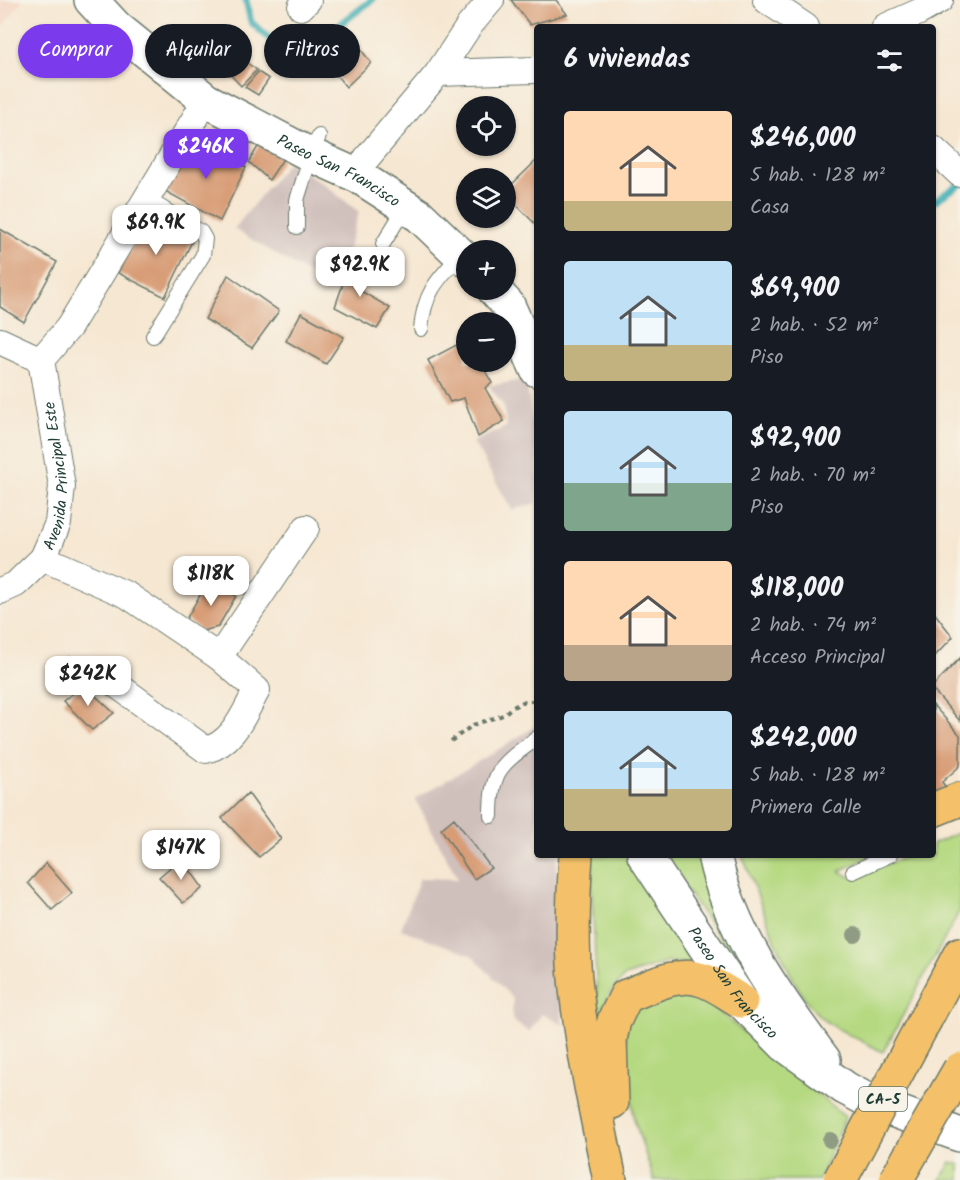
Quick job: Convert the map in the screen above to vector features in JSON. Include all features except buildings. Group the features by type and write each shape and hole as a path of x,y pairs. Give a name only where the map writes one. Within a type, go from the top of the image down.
{"highway":[{"path":"576,858 573,896 576,988 593,1096 610,1180"},
{"name":"CA-5","path":"840,1180 960,954"},
{"path":"627,1180 612,1114 610,1039 614,1021 626,996 681,977 699,979 741,1001"},
{"path":"896,1180 960,1069"}],"street":[{"name":"Paseo San Francisco","path":"91,0 116,27 206,100 315,145 366,159 427,198 458,240"},
{"name":"Paseo San Francisco","path":"112,0 156,41 212,83 315,145 358,176 406,206 456,245"},
{"path":"366,159 438,73 491,0"},
{"path":"766,0 802,24"},
{"path":"892,24 940,0"},
{"path":"438,73 534,70"},
{"path":"0,341 41,360 69,327 206,100"},
{"path":"937,153 960,174"},
{"path":"516,289 534,314"},
{"path":"503,300 508,305 534,363"},
{"name":"Avenida Principal Este","path":"0,591 16,584 44,558 58,523 62,486 41,360"},
{"path":"219,657 306,528"},
{"path":"44,558 127,595 219,657 257,690 236,728 219,747 206,750 110,680 90,671 73,670"},
{"name":"Paseo San Francisco","path":"646,858 741,1001 785,1045 845,1088 870,1102 960,1135"},
{"name":"Paseo San Francisco","path":"715,858 719,879 754,960 778,999 845,1088"}],"lane":[{"path":"297,227 297,200 315,145"},
{"path":"146,198 201,232 205,239 203,255 153,336"},
{"path":"383,244 406,206"},
{"path":"421,329 423,308 431,289 456,267"},
{"path":"491,816 491,791 500,768 534,740"},
{"path":"853,873 884,858"}],"path":[{"path":"451,741 473,726 503,715 525,701 534,701"}],"shaded area":[{"path":"0,0 23,0 0,30"},
{"path":"288,162 321,182 359,212 336,290 234,229"},
{"path":"526,379 534,437 534,504 512,510 473,442 506,427 504,406 489,386"},
{"path":"534,727 534,858 557,858 558,981 563,1025 542,1014 529,1032 512,1020 513,999 473,956 401,929 420,878 458,879 415,799"}],"green space":[{"path":"960,832 960,910 883,1052 843,1032 823,1019 810,1006 798,988 776,943 743,858 867,858 840,871 850,877 904,858 936,858 936,843"},
{"path":"590,858 629,858 713,966 668,962 625,976 610,993 598,1016"},
{"path":"664,858 707,858 736,946 729,951"},
{"path":"704,990 717,1010 845,1117 819,1180 654,1180 634,1119 626,1055 626,1024 644,998"},
{"path":"951,1162 960,1165 960,1180 940,1180"}],"waterway":[{"path":"246,0 251,22 274,43 308,49 372,0"},
{"path":"936,200 960,184"}]}
